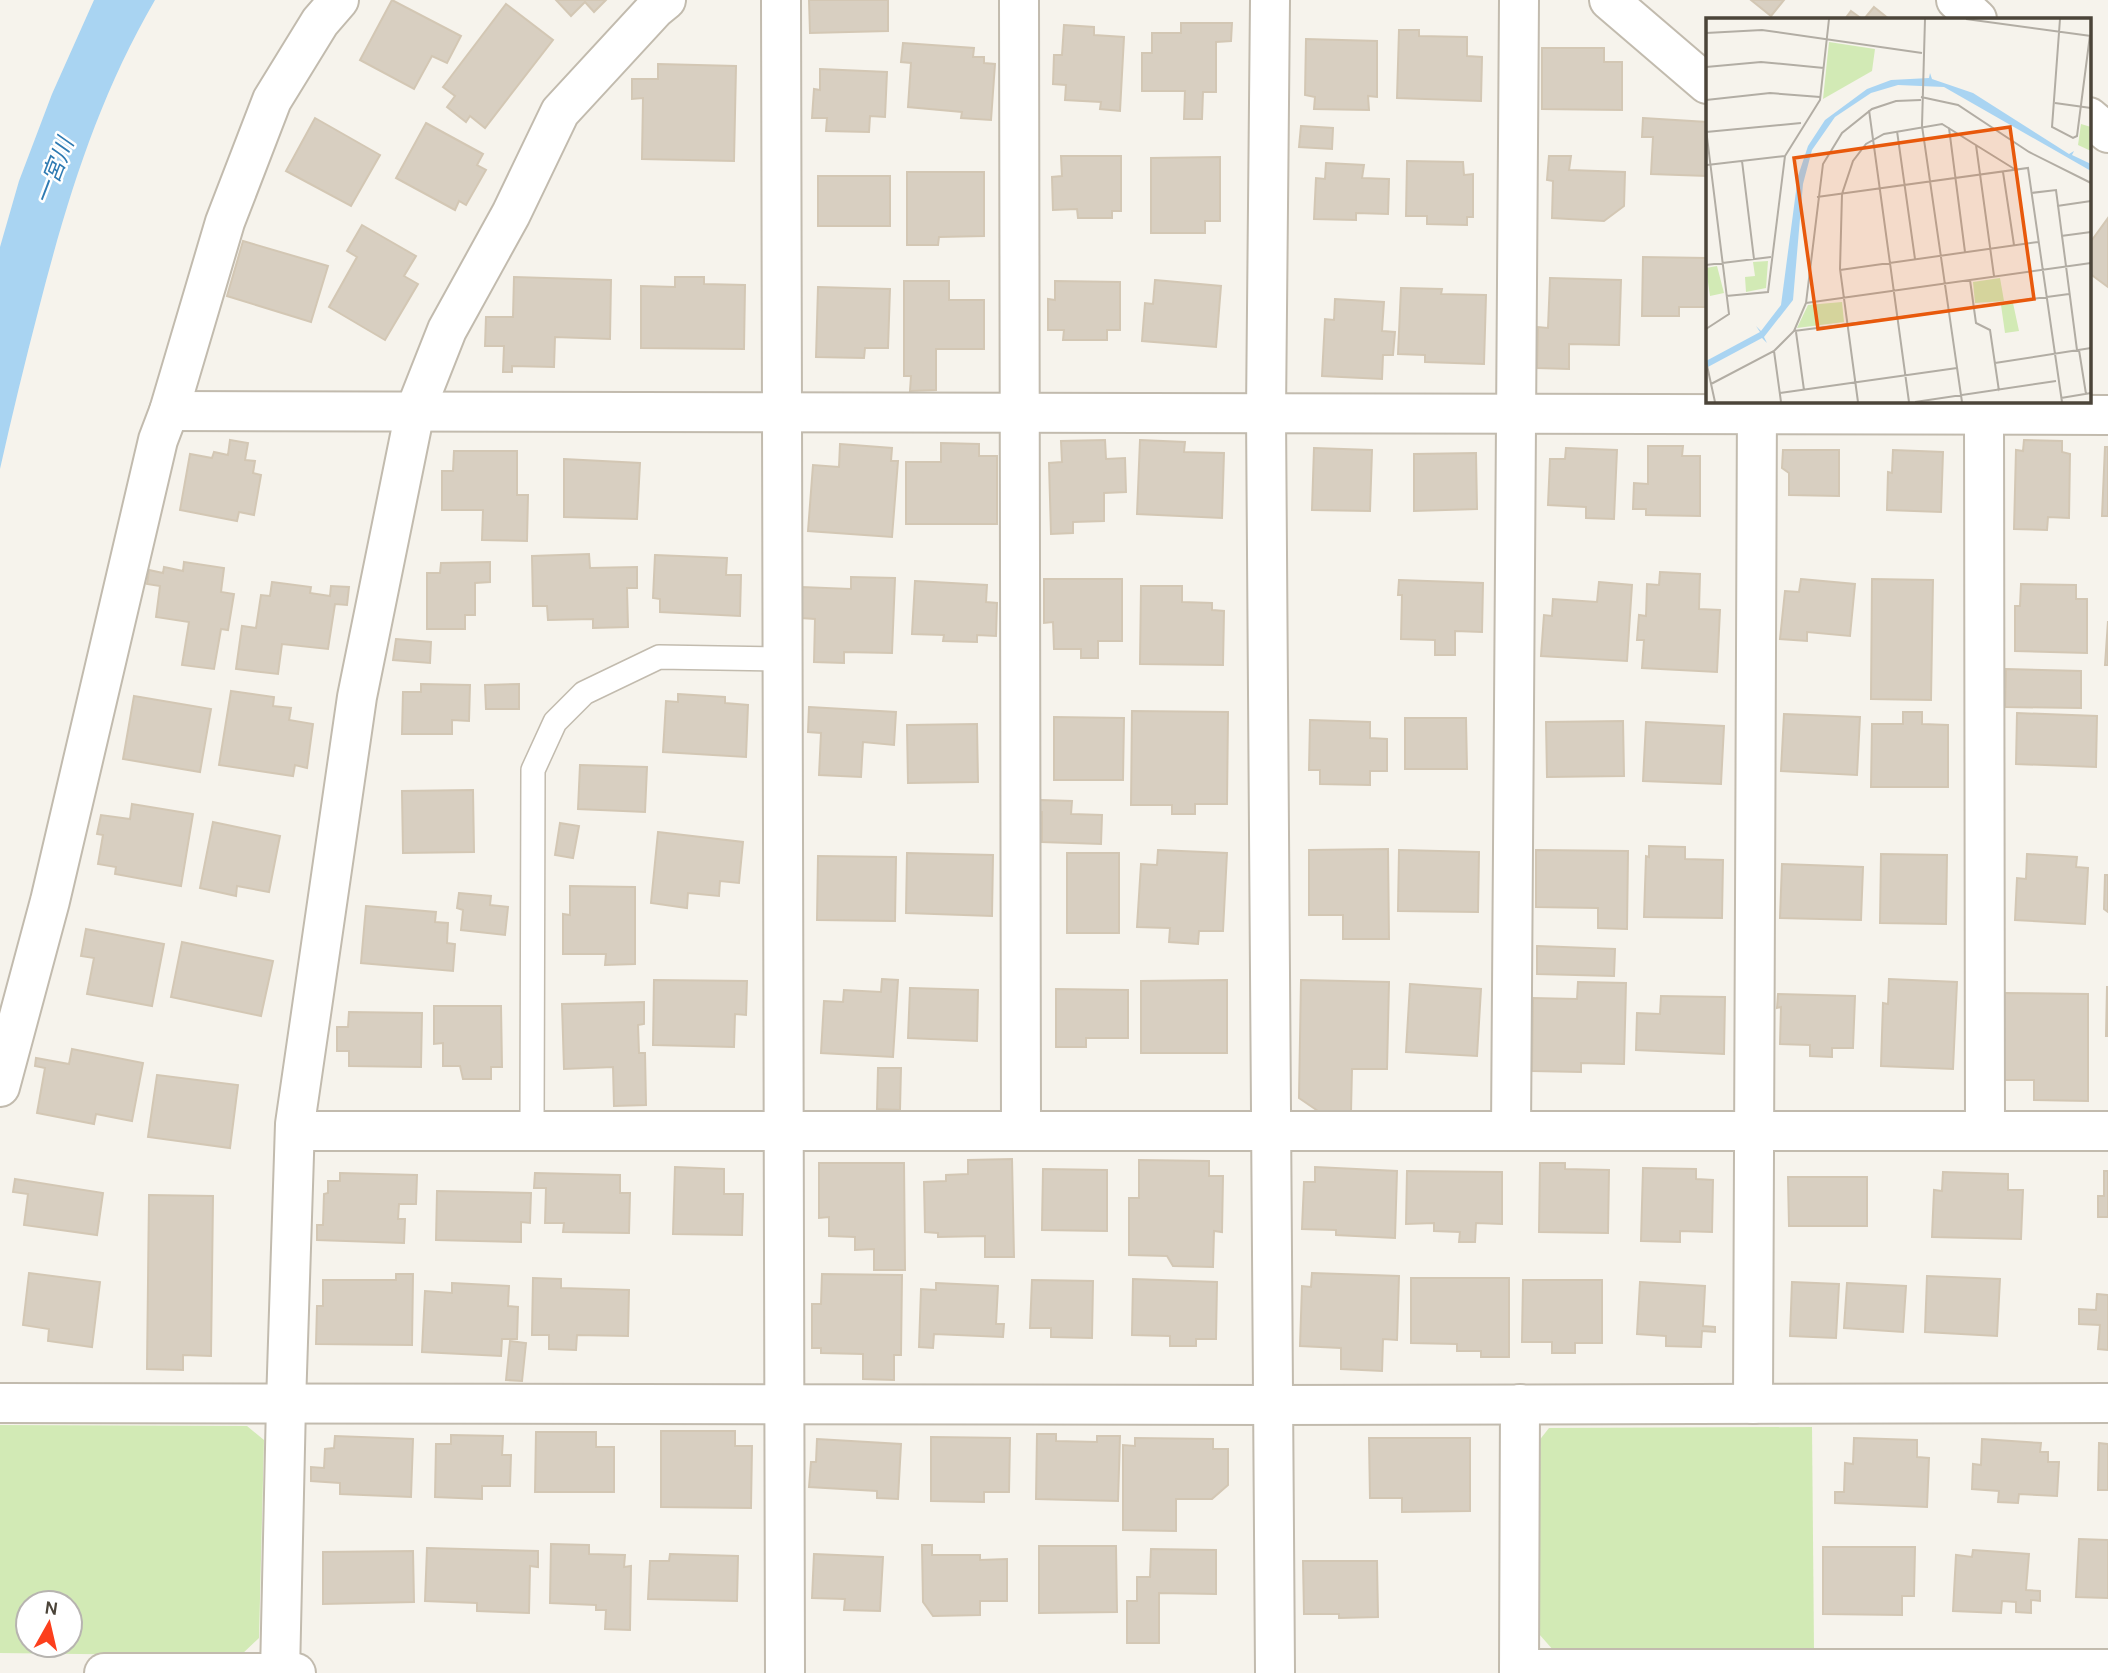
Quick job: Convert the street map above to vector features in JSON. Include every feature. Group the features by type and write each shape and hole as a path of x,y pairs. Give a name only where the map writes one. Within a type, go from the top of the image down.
{"street":[{"path":"0,1087 50,901 158,440 225,222 272,100 320,22 339,0"},
{"path":"280,1673 285,1404 295,1131 357,696 415,411 447,330 511,214 560,112 666,0"},
{"path":"781,0 785,1673"},
{"path":"1019,0 1021,1131"},
{"path":"1270,0 1266,413 1275,1673"},
{"path":"1511,1131 1519,0"},
{"path":"1609,0 1706,83"},
{"path":"1956,0 1976,18"},
{"path":"2090,118 2108,133"},
{"path":"169,411 1517,414 1757,407 1984,414 2099,410"},
{"path":"1754,1404 1757,407"},
{"path":"1984,414 1985,1131"},
{"path":"295,1131 2108,1131"},
{"path":"0,1403 2108,1403"},
{"path":"1520,1404 1519,1671 2108,1669"},
{"path":"104,1673 296,1673"}],"lane":[{"path":"532,1131 533,770 555,722 584,693 659,657 783,659"}],"green space":[{"path":"0,1425 247,1426 264,1440 259,1638 240,1656 84,1654 84,1589 14,1589 14,1653 0,1653"},
{"path":"1812,1427 1814,1649 1554,1651 1539,1634 1538,1442 1549,1428"}],"water":[{"name":"一宮川","path":"94,0 155,0 117,74 73,188 39,308 0,469 0,247 19,181 52,94"}],"building":[{"path":"392,0 461,36 447,63 432,56 414,89 360,60"},
{"path":"556,0 606,0 594,12 585,2 571,16"},
{"path":"809,0 888,0 888,31 810,33"},
{"path":"1751,0 1784,0 1771,16"},
{"path":"506,4 553,40 485,128 470,116 466,122 447,107 455,96 443,87"},
{"path":"1874,7 1888,18 1865,18"},
{"path":"1851,11 1861,18 1846,18"},
{"path":"1181,23 1232,23 1231,41 1216,42 1216,92 1203,92 1202,119 1184,119 1185,91 1142,91 1142,53 1152,53 1152,33 1181,33"},
{"path":"1064,25 1094,27 1094,35 1124,37 1120,111 1100,109 1101,102 1065,100 1066,85 1053,84 1054,55 1062,55"},
{"path":"1399,30 1419,30 1419,36 1467,37 1467,56 1482,57 1481,101 1397,98"},
{"path":"1306,39 1377,41 1377,97 1368,96 1369,110 1314,109 1315,97 1305,95"},
{"path":"903,43 974,48 973,57 984,57 984,63 995,64 991,120 961,118 962,112 908,107 911,63 901,62"},
{"path":"1542,48 1604,48 1604,62 1622,62 1622,110 1542,109"},
{"path":"658,64 736,66 734,161 642,159 643,98 632,99 632,79 658,79"},
{"path":"820,69 887,72 885,117 870,116 869,132 826,131 827,118 812,118 814,89 820,90"},
{"path":"315,118 380,155 351,206 286,171"},
{"path":"1643,118 1706,122 1706,176 1651,174 1653,137 1642,137"},
{"path":"426,123 483,154 477,165 486,170 466,205 459,201 455,210 396,178"},
{"path":"1301,126 1333,128 1332,149 1299,147"},
{"path":"1061,156 1121,156 1121,211 1112,211 1112,218 1078,218 1077,209 1053,210 1052,177 1062,176"},
{"path":"1549,156 1571,156 1569,170 1625,172 1624,206 1604,221 1552,218 1553,181 1547,180"},
{"path":"1220,157 1220,221 1205,221 1205,233 1151,233 1151,158"},
{"path":"1407,161 1463,162 1464,175 1473,174 1473,217 1467,217 1467,225 1427,224 1427,216 1406,216"},
{"path":"1326,163 1364,165 1362,178 1389,179 1388,214 1356,213 1356,220 1314,219 1316,178 1325,179"},
{"path":"907,172 984,172 984,236 939,237 938,245 907,245"},
{"path":"818,176 890,176 890,226 818,226"},
{"path":"2108,218 2108,287 2090,274 2090,243"},
{"path":"362,225 416,256 404,276 418,284 385,340 329,307 357,257 347,251"},
{"path":"243,241 328,266 311,322 227,296"},
{"path":"1643,257 1706,258 1706,307 1679,307 1679,316 1642,316"},
{"path":"514,277 611,280 610,339 555,337 554,367 512,366 512,372 503,372 504,346 485,346 486,317 513,317"},
{"path":"675,277 704,277 704,284 745,285 744,349 641,348 641,286 675,287"},
{"path":"1550,278 1621,280 1619,345 1569,344 1569,369 1537,368 1538,327 1548,328"},
{"path":"1155,280 1221,286 1216,347 1142,341 1145,303 1153,304"},
{"path":"904,281 949,281 949,300 984,300 984,349 936,349 936,390 910,391 911,376 904,376"},
{"path":"1055,281 1120,282 1120,330 1107,330 1107,340 1063,340 1064,330 1048,330 1048,299 1055,300"},
{"path":"818,287 890,289 888,348 865,348 864,358 816,357"},
{"path":"1401,288 1442,289 1441,294 1486,295 1484,364 1425,362 1425,355 1398,354"},
{"path":"1335,299 1384,302 1382,331 1395,332 1393,355 1383,355 1382,379 1322,376 1325,319 1334,320"},
{"path":"230,440 248,443 245,460 255,461 253,473 261,475 254,515 239,512 237,521 180,510 190,454 212,458 214,452 228,455"},
{"path":"1105,440 1106,459 1125,458 1126,492 1104,493 1104,521 1073,522 1073,533 1051,534 1049,463 1062,462 1061,441"},
{"path":"1140,440 1185,442 1184,452 1224,453 1222,518 1137,514"},
{"path":"2024,440 2062,441 2062,452 2070,454 2069,518 2048,517 2047,530 2014,529 2016,450 2023,451"},
{"path":"941,443 979,444 979,456 997,456 997,524 906,524 906,462 941,462"},
{"path":"840,444 892,448 891,461 898,461 892,537 808,531 813,465 839,467"},
{"path":"1648,446 1683,446 1682,456 1700,456 1700,516 1646,515 1646,509 1633,509 1634,483 1648,484"},
{"path":"2105,447 2108,447 2108,516 2102,516"},
{"path":"1314,448 1372,450 1370,511 1312,510"},
{"path":"1566,448 1617,450 1614,519 1586,518 1586,507 1548,505 1550,459 1565,459"},
{"path":"1783,450 1839,450 1839,496 1789,495 1789,473 1782,468"},
{"path":"1893,450 1943,452 1941,512 1887,510 1888,472 1892,473"},
{"path":"454,451 517,451 517,495 528,495 527,541 482,540 483,510 442,510 442,471 453,471"},
{"path":"1476,453 1477,509 1414,511 1414,454"},
{"path":"564,459 640,463 637,519 564,517"},
{"path":"589,554 590,568 637,567 637,588 627,588 628,627 593,628 593,619 548,620 547,606 533,606 532,556"},
{"path":"655,555 727,558 726,575 741,575 740,616 660,612 660,599 653,598"},
{"path":"184,562 224,568 221,592 234,594 228,630 221,629 214,669 182,665 189,622 156,617 160,586 147,584 149,570 163,573 164,567 183,571"},
{"path":"490,562 490,582 475,583 475,615 465,615 465,629 427,629 427,573 440,573 441,563"},
{"path":"1660,572 1700,574 1699,609 1720,610 1717,672 1642,668 1644,640 1637,640 1639,615 1646,616 1647,584 1659,585"},
{"path":"851,577 895,578 892,653 844,652 844,663 814,662 815,619 801,618 802,587 851,589"},
{"path":"1044,579 1122,579 1122,641 1098,641 1098,658 1081,658 1081,649 1054,649 1053,622 1044,623"},
{"path":"1801,579 1855,584 1850,636 1807,632 1807,641 1780,639 1785,591 1799,592"},
{"path":"1872,579 1933,580 1931,700 1871,699"},
{"path":"1399,580 1483,583 1482,632 1455,631 1455,655 1435,655 1435,640 1401,639 1402,595 1398,595"},
{"path":"915,581 987,585 986,602 997,603 996,636 977,635 977,642 943,641 944,635 912,634"},
{"path":"272,582 311,587 310,593 330,596 331,586 349,587 347,605 335,604 328,649 282,644 278,674 236,669 242,626 256,628 261,595 270,596"},
{"path":"1599,582 1632,585 1627,661 1541,656 1544,615 1552,616 1553,599 1597,602"},
{"path":"2021,584 2076,585 2076,599 2087,599 2087,653 2015,651 2015,606 2020,606"},
{"path":"1141,586 1182,586 1182,602 1212,603 1212,610 1224,611 1223,665 1140,664"},
{"path":"2108,621 2108,665 2105,665"},
{"path":"396,639 431,642 430,663 393,660"},
{"path":"2006,669 2081,671 2081,708 2005,707"},
{"path":"421,684 470,685 469,721 452,720 452,734 402,734 403,692 421,692"},
{"path":"519,684 519,709 486,709 485,685"},
{"path":"231,691 274,697 273,706 291,708 289,720 313,724 307,768 295,765 293,776 219,765"},
{"path":"678,694 725,697 725,703 748,705 746,757 663,752 666,701 678,702"},
{"path":"134,696 211,709 200,772 123,759"},
{"path":"809,707 896,712 894,745 863,742 861,777 819,775 821,733 808,732"},
{"path":"1132,711 1228,712 1227,804 1195,804 1195,814 1172,814 1172,805 1131,805"},
{"path":"1903,712 1922,712 1922,724 1948,725 1948,787 1871,787 1872,724 1903,724"},
{"path":"2017,713 2097,716 2096,767 2016,764"},
{"path":"1784,714 1860,717 1857,775 1781,771"},
{"path":"1054,717 1124,718 1123,780 1054,780"},
{"path":"1405,718 1466,718 1467,769 1405,769"},
{"path":"1310,720 1370,722 1370,738 1387,739 1387,771 1370,771 1370,785 1320,784 1320,770 1309,770"},
{"path":"1623,721 1624,776 1547,777 1546,722"},
{"path":"1646,722 1724,726 1721,784 1643,781"},
{"path":"977,724 978,782 908,783 907,725"},
{"path":"580,765 647,767 645,812 578,809"},
{"path":"473,790 474,852 403,853 402,791"},
{"path":"1040,800 1072,801 1071,814 1102,815 1101,844 1042,842"},
{"path":"132,804 193,814 181,886 115,874 116,867 98,864 103,835 97,834 101,815 130,819"},
{"path":"213,822 280,836 269,892 237,886 236,896 200,888"},
{"path":"560,823 579,826 573,858 555,855"},
{"path":"658,832 743,842 739,883 720,881 719,896 688,893 687,908 651,903"},
{"path":"1649,846 1685,847 1685,859 1723,860 1722,918 1644,917 1646,856 1649,857"},
{"path":"1388,849 1389,939 1343,939 1343,915 1309,915 1309,850"},
{"path":"1158,850 1227,853 1223,931 1199,931 1198,944 1169,942 1170,928 1137,927 1141,864 1157,865"},
{"path":"1399,850 1479,852 1478,912 1398,911"},
{"path":"1536,850 1628,851 1627,929 1598,928 1598,908 1536,907"},
{"path":"907,853 993,855 992,916 906,913"},
{"path":"1067,853 1119,853 1119,933 1067,933"},
{"path":"1881,854 1947,855 1946,924 1880,923"},
{"path":"2027,854 2077,857 2076,867 2088,868 2085,924 2015,920 2017,878 2026,879"},
{"path":"818,856 896,857 895,921 817,920"},
{"path":"1782,864 1863,867 1861,920 1780,918"},
{"path":"2105,875 2108,875 2108,912 2104,909"},
{"path":"570,886 635,887 635,964 605,965 606,954 563,954 563,914 570,915"},
{"path":"459,893 491,896 490,905 508,907 505,935 461,930 463,910 457,908"},
{"path":"366,906 436,912 435,922 448,923 447,943 455,944 453,971 361,963"},
{"path":"86,929 164,944 152,1006 87,994 94,958 81,956"},
{"path":"182,942 273,961 261,1016 171,997"},
{"path":"1537,946 1615,949 1614,976 1537,974"},
{"path":"882,979 898,980 893,1057 821,1053 824,1001 843,1002 844,990 881,992"},
{"path":"1889,979 1957,982 1953,1069 1881,1066 1883,1003 1888,1004"},
{"path":"654,980 747,981 746,1015 735,1014 734,1047 653,1045"},
{"path":"1227,980 1227,1053 1141,1053 1141,981"},
{"path":"1301,980 1389,982 1387,1069 1352,1069 1351,1112 1318,1111 1299,1098"},
{"path":"1578,982 1626,983 1624,1064 1581,1063 1581,1072 1532,1071 1533,998 1577,999"},
{"path":"1410,984 1481,989 1477,1056 1406,1052"},
{"path":"2107,987 2108,1036 2106,1036"},
{"path":"910,988 978,990 977,1041 908,1038"},
{"path":"1056,989 1128,990 1128,1038 1086,1038 1086,1047 1056,1047"},
{"path":"2005,993 2088,994 2088,1101 2034,1100 2034,1080 2004,1080"},
{"path":"1778,994 1855,996 1853,1048 1832,1048 1832,1057 1810,1056 1810,1045 1780,1044 1781,1007 1777,1008"},
{"path":"1661,996 1725,997 1724,1054 1636,1050 1637,1013 1660,1014"},
{"path":"644,1002 644,1024 638,1025 639,1053 645,1053 646,1105 614,1106 613,1067 564,1069 562,1004"},
{"path":"434,1006 501,1006 502,1067 491,1067 491,1079 463,1079 460,1066 443,1066 443,1043 434,1044"},
{"path":"349,1012 422,1013 421,1067 349,1066 349,1051 337,1051 337,1027 348,1027"},
{"path":"72,1049 143,1063 132,1121 96,1114 94,1124 37,1113 45,1068 35,1066 36,1058 69,1064"},
{"path":"878,1068 901,1068 900,1110 877,1109"},
{"path":"157,1075 238,1085 230,1148 148,1137"},
{"path":"1012,1159 1014,1257 985,1257 985,1236 938,1237 938,1233 925,1232 924,1182 946,1181 946,1175 968,1174 968,1160"},
{"path":"1139,1160 1209,1161 1209,1176 1223,1176 1222,1232 1214,1231 1213,1267 1173,1266 1167,1256 1129,1255 1129,1198 1139,1198"},
{"path":"819,1163 904,1163 905,1270 874,1270 874,1249 855,1250 855,1237 829,1236 829,1217 819,1218"},
{"path":"1540,1163 1565,1163 1565,1169 1609,1170 1608,1233 1539,1232"},
{"path":"675,1167 724,1169 724,1194 743,1194 742,1235 673,1234"},
{"path":"1315,1167 1397,1171 1395,1238 1336,1235 1336,1230 1302,1229 1304,1182 1315,1182"},
{"path":"1643,1168 1696,1169 1696,1179 1713,1180 1712,1232 1680,1231 1680,1242 1641,1241"},
{"path":"1043,1169 1107,1170 1107,1231 1042,1230"},
{"path":"1407,1171 1502,1172 1502,1224 1476,1223 1475,1242 1459,1242 1460,1232 1434,1231 1434,1223 1406,1224"},
{"path":"2104,1171 2108,1171 2108,1217 2098,1217 2098,1196 2104,1196"},
{"path":"1943,1172 2008,1174 2008,1190 2023,1190 2021,1239 1932,1237 1934,1190 1942,1191"},
{"path":"340,1173 417,1175 416,1204 399,1204 398,1219 405,1219 404,1243 317,1240 317,1225 323,1225 324,1194 328,1193 328,1181 340,1181"},
{"path":"535,1173 620,1175 620,1193 630,1193 629,1233 563,1232 564,1223 545,1223 546,1188 534,1188"},
{"path":"1788,1177 1867,1177 1867,1226 1789,1226"},
{"path":"15,1179 103,1193 97,1235 24,1225 28,1194 13,1192"},
{"path":"437,1191 531,1193 530,1223 521,1222 521,1242 436,1240"},
{"path":"149,1195 213,1196 211,1356 183,1355 183,1370 147,1369"},
{"path":"29,1273 100,1282 92,1347 48,1341 49,1329 23,1325"},
{"path":"1312,1273 1399,1276 1397,1340 1383,1339 1382,1371 1341,1369 1341,1348 1300,1346 1302,1286 1311,1287"},
{"path":"396,1274 413,1274 412,1345 316,1344 317,1306 323,1306 323,1280 396,1280"},
{"path":"822,1274 902,1275 901,1355 894,1355 894,1380 863,1379 863,1354 821,1353 821,1348 812,1348 812,1304 821,1304"},
{"path":"1927,1276 2000,1279 1997,1336 1925,1332"},
{"path":"533,1278 561,1279 561,1288 629,1290 628,1336 577,1335 576,1350 549,1349 549,1335 532,1335"},
{"path":"1411,1278 1509,1278 1509,1357 1481,1357 1481,1351 1457,1351 1457,1344 1411,1343"},
{"path":"1133,1279 1217,1282 1216,1339 1196,1339 1196,1346 1170,1346 1170,1336 1132,1335"},
{"path":"1032,1280 1093,1281 1092,1338 1051,1337 1051,1328 1030,1328"},
{"path":"1523,1280 1602,1280 1602,1343 1575,1343 1575,1353 1552,1353 1552,1342 1522,1342"},
{"path":"1640,1282 1705,1286 1703,1326 1715,1327 1715,1332 1702,1331 1701,1347 1666,1346 1666,1336 1637,1334"},
{"path":"1792,1282 1839,1284 1836,1338 1790,1336"},
{"path":"452,1283 509,1286 508,1306 518,1307 517,1339 502,1339 501,1356 422,1352 425,1291 452,1293"},
{"path":"936,1283 998,1286 996,1324 1004,1324 1003,1337 934,1334 933,1348 919,1347 921,1289 936,1290"},
{"path":"1847,1283 1906,1286 1903,1332 1844,1328"},
{"path":"2097,1294 2108,1295 2108,1350 2098,1349 2100,1325 2079,1324 2079,1309 2096,1310"},
{"path":"510,1341 526,1343 522,1381 506,1380"},
{"path":"661,1431 735,1431 735,1446 752,1446 751,1508 661,1507"},
{"path":"536,1432 596,1432 596,1447 614,1447 614,1492 535,1492"},
{"path":"1037,1434 1056,1434 1056,1441 1097,1442 1097,1436 1120,1436 1118,1501 1036,1499"},
{"path":"451,1435 503,1436 502,1455 511,1455 510,1486 482,1486 482,1499 435,1497 436,1444 451,1444"},
{"path":"335,1436 413,1439 411,1497 340,1494 340,1483 311,1481 311,1467 324,1468 325,1449 334,1448"},
{"path":"931,1437 1010,1438 1009,1492 984,1492 984,1502 931,1501"},
{"path":"1135,1438 1213,1439 1213,1449 1228,1449 1228,1485 1212,1499 1176,1499 1176,1531 1123,1530 1123,1445 1135,1446"},
{"path":"1369,1438 1470,1438 1470,1511 1402,1512 1402,1498 1370,1498"},
{"path":"1854,1438 1917,1440 1917,1457 1929,1458 1927,1507 1835,1503 1835,1492 1844,1492 1845,1463 1853,1464"},
{"path":"817,1439 901,1444 898,1499 877,1498 877,1491 809,1487 811,1462 816,1462"},
{"path":"1982,1439 2041,1443 2040,1452 2048,1452 2048,1462 2059,1462 2057,1496 2019,1494 2018,1503 1998,1502 1999,1491 1972,1489 1973,1464 1981,1465"},
{"path":"2099,1443 2108,1444 2108,1490 2098,1490"},
{"path":"2079,1539 2108,1540 2108,1598 2076,1597"},
{"path":"551,1544 589,1545 589,1554 625,1555 624,1567 631,1566 630,1630 605,1629 606,1610 596,1610 596,1605 550,1603"},
{"path":"922,1545 932,1545 932,1555 980,1555 980,1560 1007,1559 1007,1601 980,1601 980,1615 933,1616 923,1602"},
{"path":"1039,1546 1116,1546 1117,1612 1039,1613"},
{"path":"1823,1547 1915,1547 1914,1596 1902,1596 1902,1615 1823,1614"},
{"path":"427,1548 538,1551 538,1567 530,1566 529,1613 477,1611 477,1603 425,1601"},
{"path":"1151,1549 1216,1550 1216,1594 1159,1593 1159,1643 1127,1643 1127,1601 1137,1601 1137,1577 1150,1577"},
{"path":"1973,1550 2029,1554 2026,1590 2040,1591 2040,1601 2031,1600 2031,1613 2016,1612 2016,1602 2002,1601 2001,1613 1953,1611 1956,1555 1972,1557"},
{"path":"413,1551 414,1602 323,1604 323,1552"},
{"path":"670,1554 738,1556 737,1601 648,1599 650,1561 669,1561"},
{"path":"814,1554 883,1557 880,1611 844,1610 845,1599 812,1598"},
{"path":"1303,1561 1377,1561 1378,1617 1339,1618 1339,1614 1304,1614"}]}
